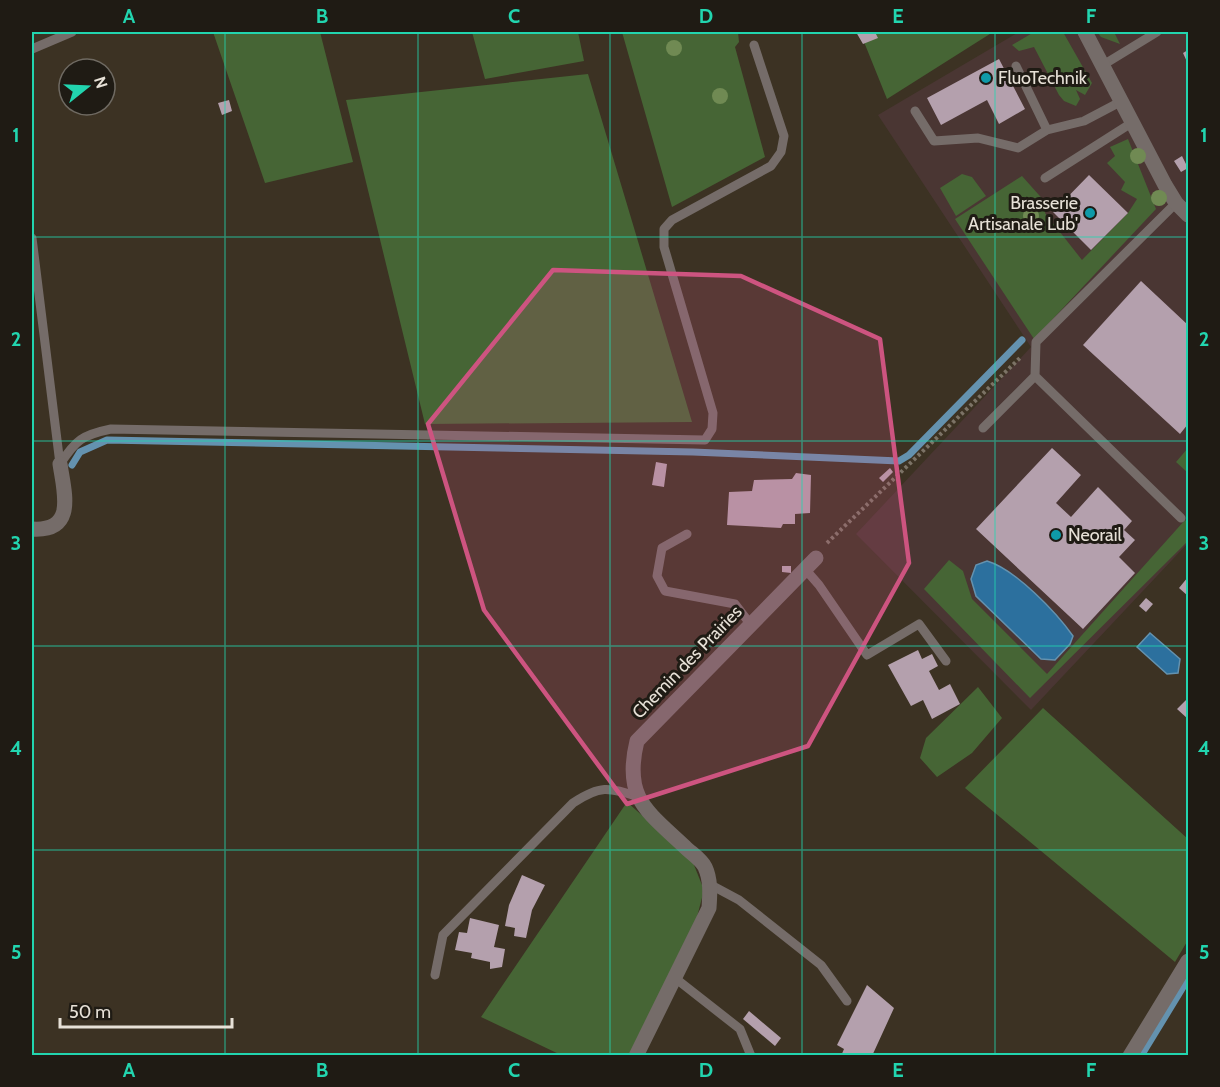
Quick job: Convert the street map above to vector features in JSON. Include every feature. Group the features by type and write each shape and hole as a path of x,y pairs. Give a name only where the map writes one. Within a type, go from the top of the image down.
{"street":[{"path":"1086,32 1176,203 1188,215"},
{"path":"32,529 50,527 59,520 66,509 60,464"},
{"name":"Chemin des Prairies","path":"711,885 704,865 645,809 632,782 631,765 637,741 816,558"},
{"path":"636,1056 709,908 711,885"},
{"path":"1130,1056 1188,961"}],"lane":[{"path":"32,49 72,32"},
{"path":"1103,65 1157,32"},
{"path":"60,464 73,444 88,434 111,429 705,440 712,429 713,413 664,247 664,229 672,220 771,166 781,152 784,136 753,45"},
{"path":"1016,66 1047,130"},
{"path":"915,111 934,141 978,138 1018,148 1047,130 1084,121 1122,101"},
{"path":"1045,178 1133,122"},
{"path":"983,428 1035,376 1036,342 1176,203"},
{"path":"32,238 60,464"},
{"path":"1035,376 1181,518"},
{"path":"687,534 662,548 657,576 665,591 735,604 751,624"},
{"path":"805,569 819,585 867,655 919,624 946,661"},
{"path":"435,975 443,935 573,803 593,790 616,790 639,797"},
{"path":"711,885 739,900 821,965 847,1001"},
{"path":"675,978 740,1029 751,1056"}],"path":[{"path":"816,558 831,539 1036,342"}],"highlighted area":[{"path":"553,270 741,276 880,339 909,563 808,746 627,804 484,610 428,424"}],"shaded area":[{"path":"1019,32 1188,32 1188,543 1031,710 856,534 1031,347 878,115"}],"green space":[{"path":"213,32 320,32 353,162 265,183"},
{"path":"472,32 578,32 584,61 485,79"},
{"path":"622,32 738,32 739,42 735,47 765,157 672,207"},
{"path":"860,32 993,32 887,99"},
{"path":"1034,32 1063,32 1092,83 1085,95 1076,90 1080,99 1076,106 1064,101 1059,95 1034,47 1019,51 1012,45"},
{"path":"1097,32 1114,32 1120,44 1101,37"},
{"path":"588,74 692,422 425,424 346,100"},
{"path":"1128,139 1156,209 1034,339 955,219 1022,176 1047,204 1045,213 1082,260 1128,213 1137,199 1121,190 1125,182 1107,163 1115,156 1110,147"},
{"path":"962,174 972,177 986,196 956,216 940,188"},
{"path":"1188,448 1188,473 1176,462"},
{"path":"1185,520 1188,523 1188,541 1030,698 924,589 949,560 963,571 972,599 1047,674"},
{"path":"978,687 1002,718 972,753 937,777 920,758 926,738"},
{"path":"1043,708 1188,839 1188,940 1175,962 965,788"},
{"path":"627,802 692,860 704,890 697,917 629,1055 561,1055 481,1017"}],"water":[{"path":"987,561 1010,573 1034,592 1073,636 1070,644 1055,660 1041,659 976,596 971,579 976,565"},
{"path":"1150,633 1180,659 1178,673 1167,674 1137,647"}],"building":[{"path":"856,32 875,32 878,38 863,44"},
{"path":"1188,50 1188,64 1183,53"},
{"name":"FluoTechnik","path":"999,59 1025,109 999,124 987,100 941,125 927,98"},
{"path":"229,100 232,111 222,115 218,103"},
{"path":"1182,156 1188,168 1181,172 1174,161"},
{"name":"Brasserie Artisanale Lub'","path":"1089,175 1128,213 1091,250 1053,212"},
{"path":"1141,281 1188,325 1188,424 1180,434 1083,345"},
{"name":"Neorail","path":"1052,448 1081,475 1056,503 1071,517 1098,487 1132,521 1124,530 1135,540 1119,557 1135,573 1083,629 976,529"},
{"path":"656,462 667,464 664,487 652,485"},
{"path":"890,468 893,472 883,482 879,478"},
{"path":"796,473 811,475 810,513 795,514 795,524 783,524 781,528 727,525 729,492 752,491 754,480 792,479"},
{"path":"782,566 791,566 791,573 782,572"},
{"path":"1188,577 1188,596 1179,588"},
{"path":"1146,598 1153,604 1146,612 1139,606"},
{"path":"918,650 922,659 932,654 938,666 929,671 939,690 950,684 960,704 932,719 923,700 911,706 888,665"},
{"path":"1188,698 1188,719 1177,709"},
{"path":"522,875 545,885 532,910 526,938 514,936 515,928 505,926 509,905"},
{"path":"470,918 499,925 494,947 505,949 502,967 490,969 490,962 471,958 472,953 455,950 459,932 467,933"},
{"path":"867,985 894,1008 872,1056 841,1056 844,1049 837,1045"},
{"path":"749,1011 781,1038 775,1046 743,1019"}],"waterway":[{"path":"72,465 80,452 107,440 693,452 899,461 909,455 1022,340"},
{"path":"1141,1056 1188,979"}],"place":[{"name":"FluoTechnik","path":"986,78"},
{"name":"Brasserie Artisanale Lub'","path":"1090,213"},
{"name":"Neorail","path":"1056,535"}]}
